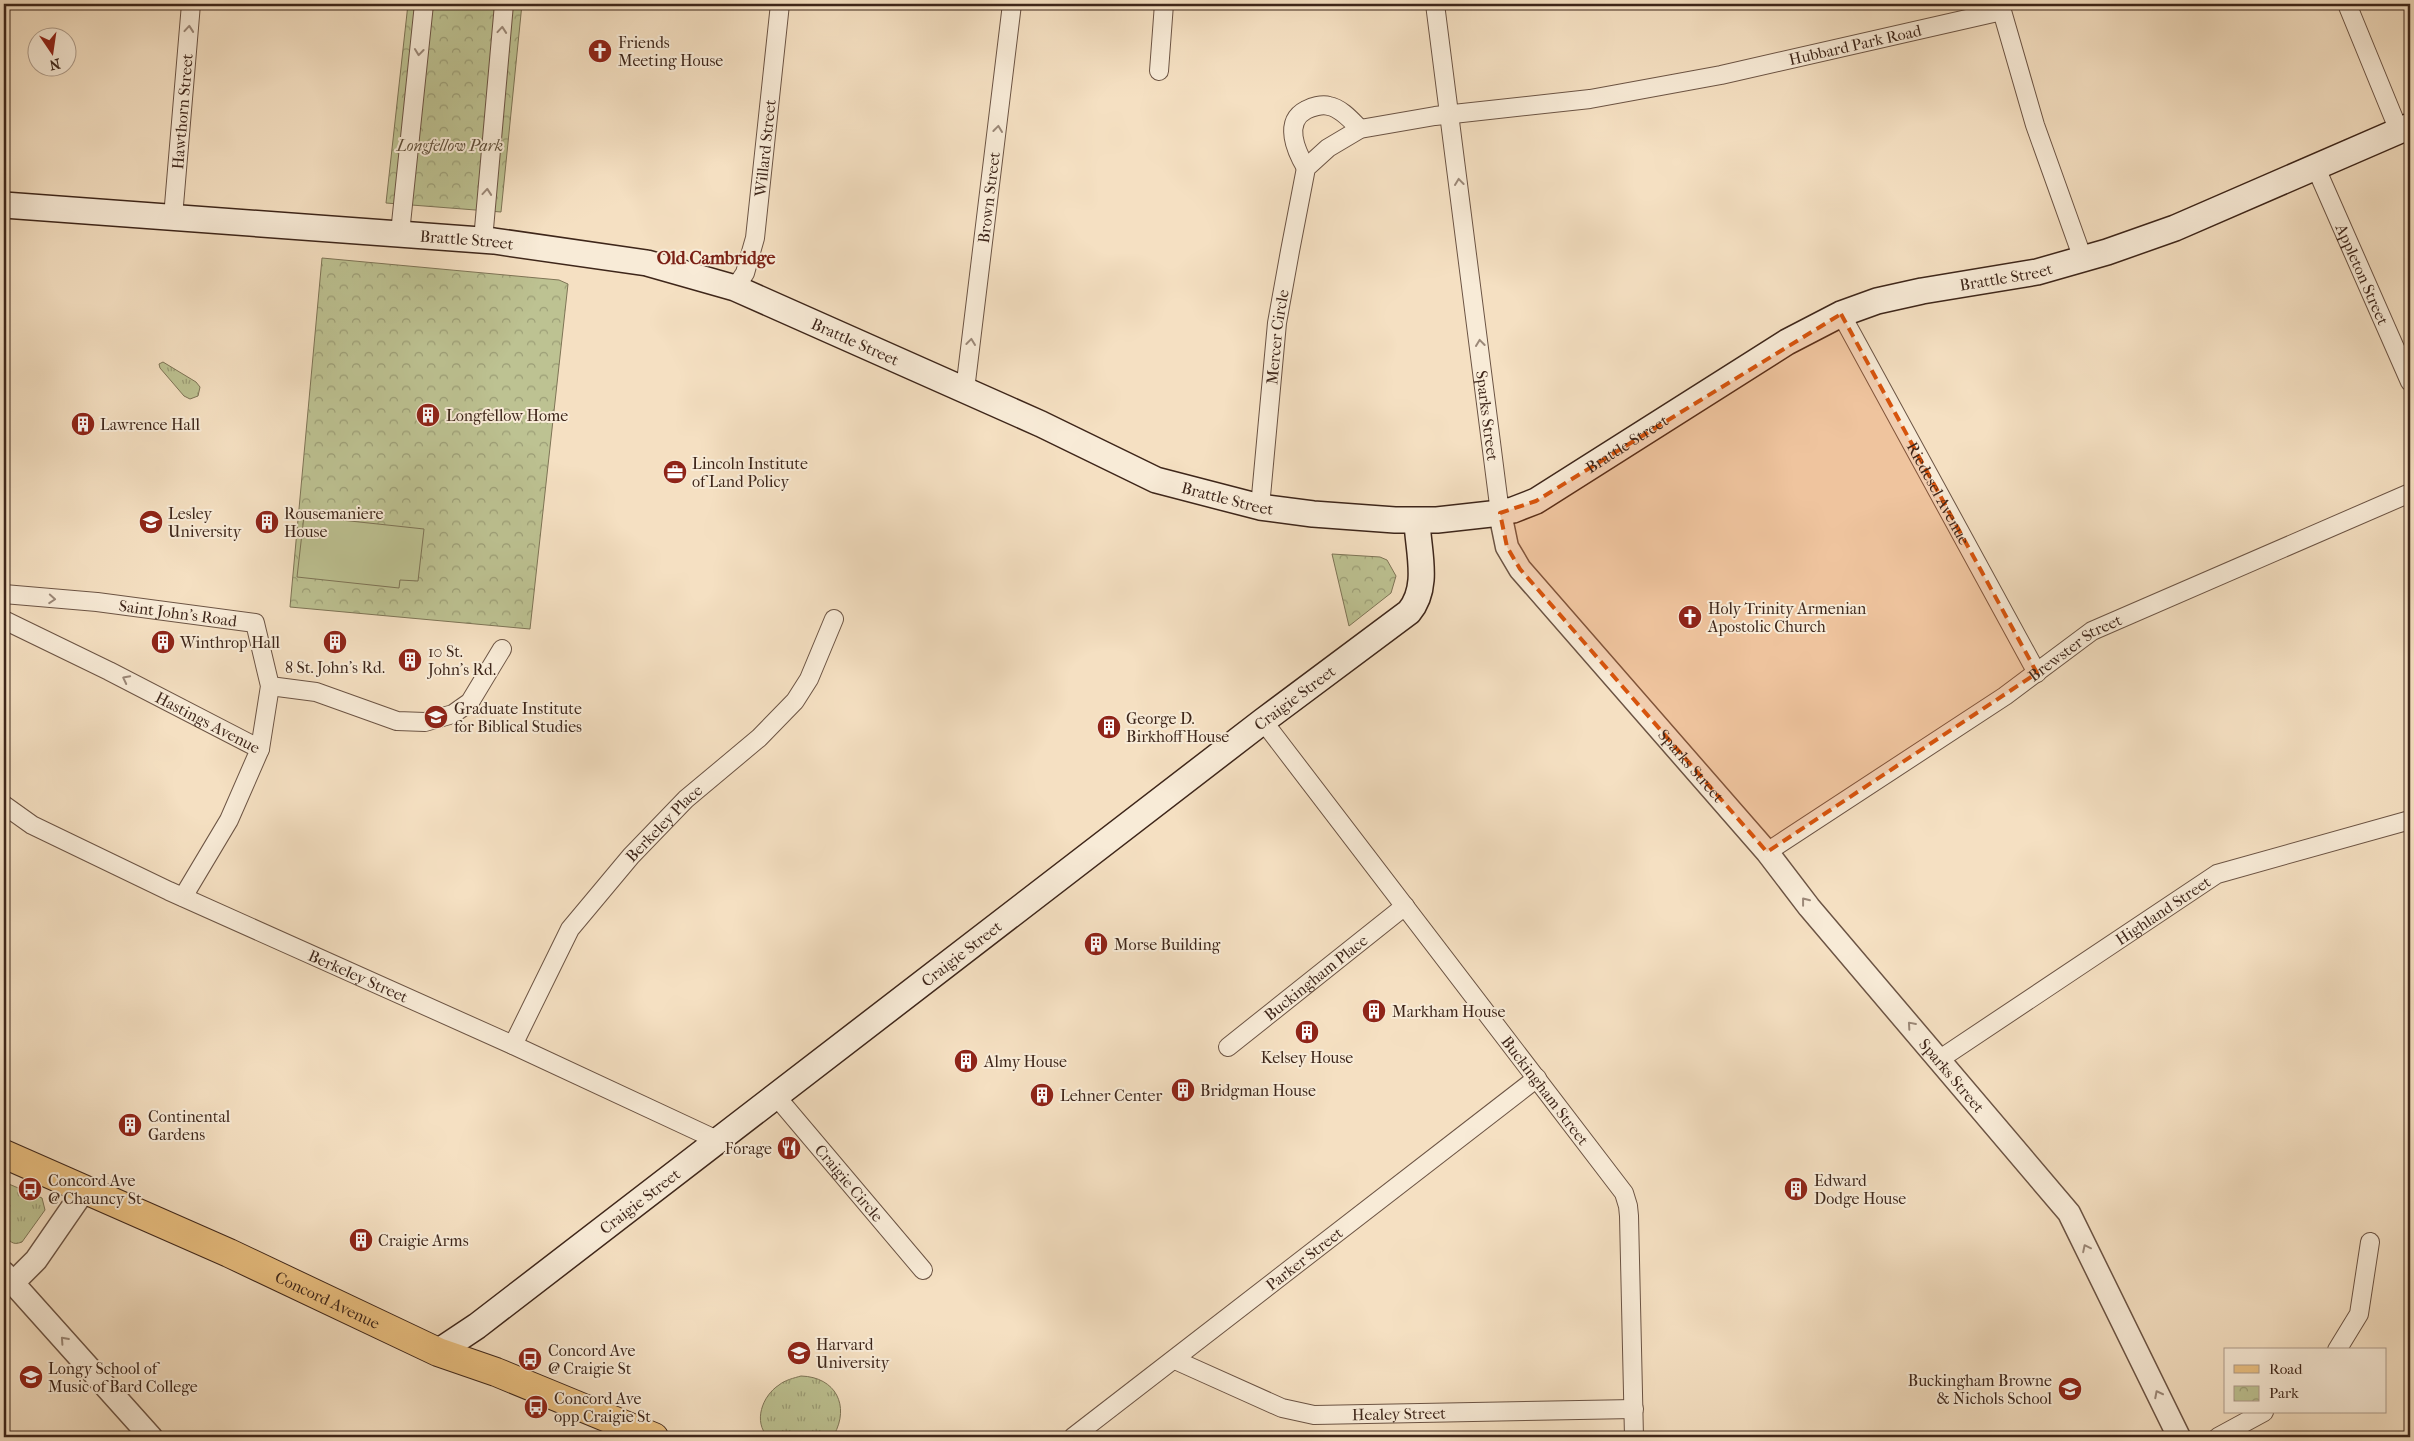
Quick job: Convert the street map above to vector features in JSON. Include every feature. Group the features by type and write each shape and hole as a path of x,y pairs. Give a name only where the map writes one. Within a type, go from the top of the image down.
{"main road":[{"name":"Brattle Street","path":"4,205 482,240 647,263 736,288 965,390 1156,480 1260,507 1328,516 1417,521 1500,513 1536,501 1787,342 1841,314 1898,296 2008,278 2082,259 2175,228 2405,128"},
{"name":"Craigie Street","path":"438,1352 477,1326 1263,721 1409,612 1416,604 1419,596 1421,569 1417,521"},
{"name":"Concord Avenue","path":"4,1154 85,1188 438,1352 496,1372 654,1437"}],"street":[{"name":"Hawthorn Street","path":"173,217 191,4"},
{"path":"400,233 424,4"},
{"path":"482,240 504,4"},
{"name":"Willard Street","path":"736,288 745,273 754,238 780,4"},
{"name":"Brown Street","path":"965,390 1012,4"},
{"path":"1159,71 1164,4"},
{"name":"Sparks Street","path":"1435,4 1500,513 1507,547 1520,569 1767,852 1809,907 1940,1058 2069,1213 2180,1437"},
{"path":"2347,4 2405,128"},
{"name":"Hubbard Park Road","path":"1450,114 1590,99 1712,77 2005,8 2035,125 2082,259"},
{"path":"1360,129 1345,114 1329,106 1311,107 1300,113 1293,126 1296,152 1306,168 1328,148 1360,129 1450,114"},
{"name":"Mercer Circle","path":"1260,507 1277,322 1306,168"},
{"name":"Appleton Street","path":"2316,168 2410,382"},
{"name":"Riedesel Avenue","path":"1841,314 2037,673"},
{"name":"Brewster Street","path":"1767,852 2005,696 2092,631 2410,493"},
{"name":"Saint John's Road","path":"4,594 98,602 255,624 270,686 260,750"},
{"name":"Berkeley Place","path":"513,1045 570,929 631,856 686,799 759,738 794,701 809,679 834,619"},
{"name":"Hastings Avenue","path":"4,620 109,671 260,750 229,820 183,897"},
{"path":"270,686 316,692 397,721 425,722 453,714 470,702 502,650"},
{"name":"Buckingham Street","path":"1263,721 1620,1186 1628,1206 1634,1437"},
{"name":"Berkeley Street","path":"4,805 32,825 183,897 513,1045 717,1140"},
{"name":"Highland Street","path":"1940,1058 2217,874 2410,820"},
{"name":"Buckingham Place","path":"1228,1047 1405,906"},
{"name":"Parker Street","path":"1073,1437 1175,1360 1537,1078"},
{"name":"Craigie Circle","path":"775,1095 923,1270"},
{"path":"85,1188 36,1260 7,1283 151,1437"},
{"path":"2338,1348 2359,1314 2370,1242"},
{"name":"Healey Street","path":"1175,1360 1282,1408 1314,1414 1634,1409"},
{"path":"2218,1437 2260,1414"}],"highlighted area":[{"path":"1841,314 2037,673 1767,852 1520,569 1507,547 1500,513 1536,501"}],"green space":[{"name":"Longfellow Park","path":"408,4 522,4 501,212 386,203"},
{"path":"322,258 559,280 568,284 530,629 290,607"},
{"path":"163,362 196,382 200,387 198,396 190,399 184,396 160,368 159,364"},
{"path":"304,516 424,529 418,581 400,580 399,588 297,577"},
{"path":"1332,554 1380,557 1387,560 1396,576 1391,593 1349,626"},
{"path":"4,1182 42,1198 45,1210 22,1242 19,1243 12,1242 4,1234"},
{"path":"801,1376 823,1382 831,1387 837,1395 841,1414 834,1435 832,1437 768,1437 763,1431 760,1417 764,1402 781,1383"}],"place":[{"name":"Friends Meeting House","path":"600,51"},
{"name":"Longfellow Home","path":"428,415"},
{"name":"Lawrence Hall","path":"83,424"},
{"name":"Lincoln Institute of Land Policy","path":"675,472"},
{"name":"Lesley University","path":"151,522"},
{"name":"Rousemaniere House","path":"267,522"},
{"name":"Holy Trinity Armenian Apostolic Church","path":"1690,617"},
{"name":"Winthrop Hall","path":"163,642"},
{"name":"8 St. John's Rd.","path":"335,642"},
{"name":"10 St. John's Rd.","path":"410,660"},
{"name":"Graduate Institute for Biblical Studies","path":"436,717"},
{"name":"George D. Birkhoff House","path":"1109,727"},
{"name":"Morse Building","path":"1096,944"},
{"name":"Markham House","path":"1374,1011"},
{"name":"Kelsey House","path":"1307,1032"},
{"name":"Almy House","path":"966,1061"},
{"name":"Bridgman House","path":"1183,1090"},
{"name":"Lehner Center","path":"1042,1095"},
{"name":"Continental Gardens","path":"130,1125"},
{"name":"Forage","path":"789,1148"},
{"name":"Concord Ave @ Chauncy St","path":"30,1189"},
{"name":"Edward Dodge House","path":"1796,1189"},
{"name":"Craigie Arms","path":"361,1240"},
{"name":"Harvard University","path":"799,1353"},
{"name":"Concord Ave @ Craigie St","path":"530,1359"},
{"name":"Longy School of Music of Bard College","path":"31,1377"},
{"name":"Buckingham Browne & Nichols School","path":"2070,1389"},
{"name":"Concord Ave opp Craigie St","path":"536,1407"}],"district":[{"name":"Old Cambridge","path":"716,258"}]}
